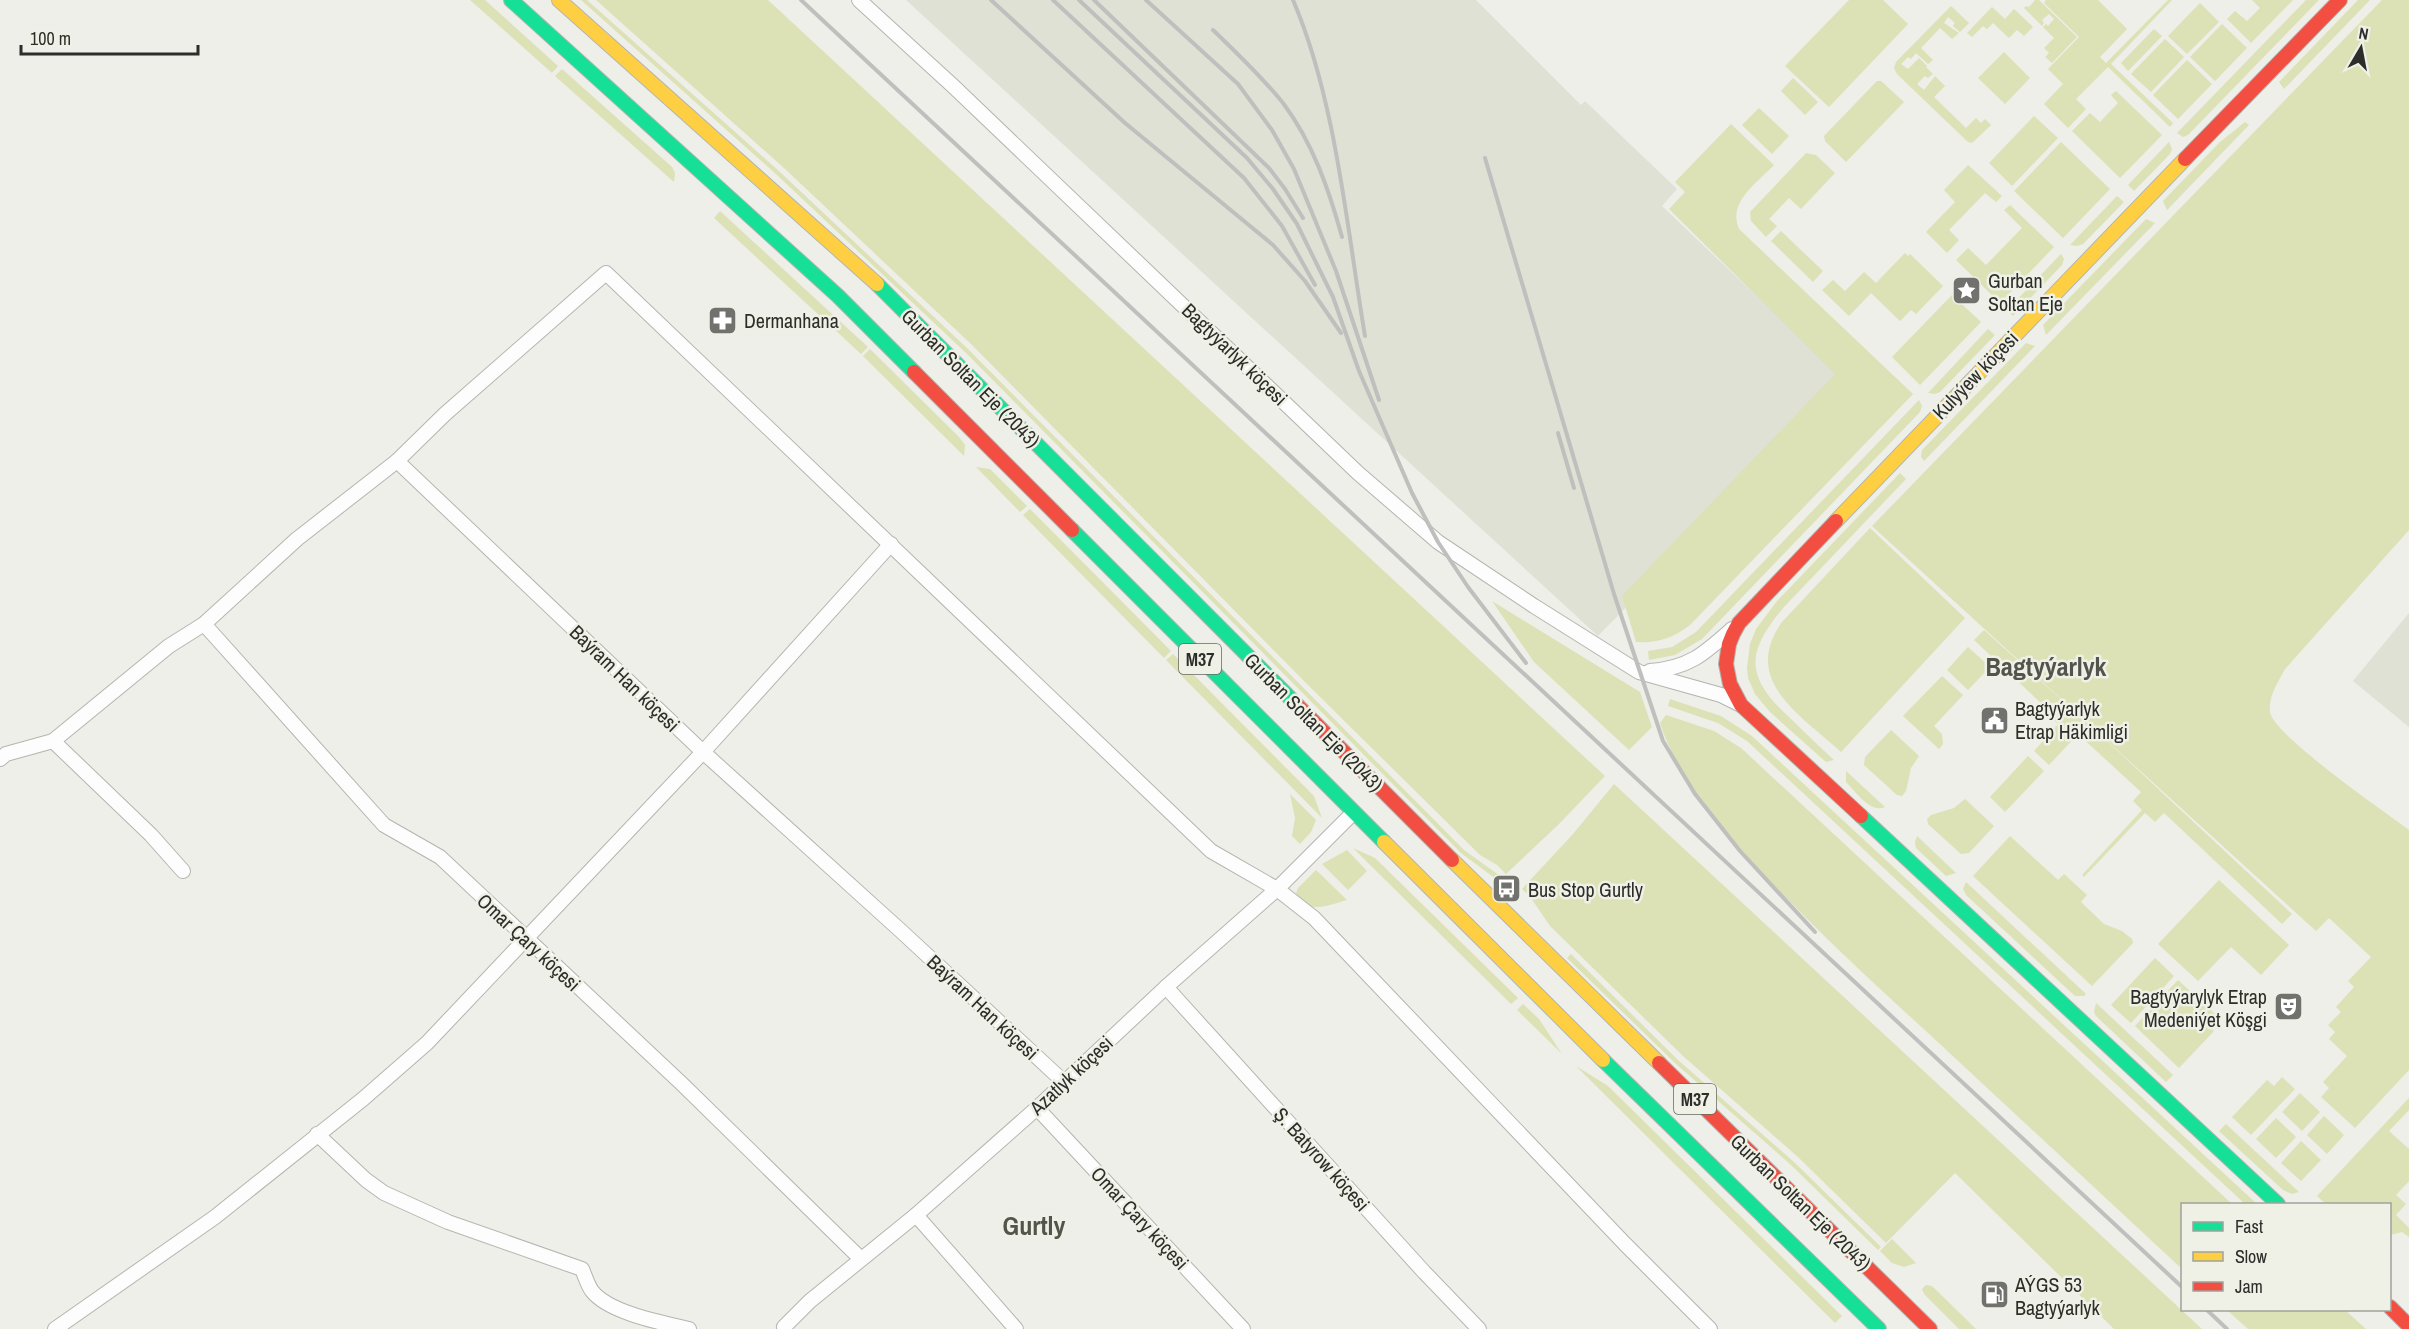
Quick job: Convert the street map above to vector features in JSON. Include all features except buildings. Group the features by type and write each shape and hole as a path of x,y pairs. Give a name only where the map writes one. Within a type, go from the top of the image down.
{"main road":[{"name":"Gurban Soltan Eje (2043)","path":"511,0 838,296 1353,813 1879,1329"},
{"name":"Gurban Soltan Eje (2043)","path":"559,0 863,270 1461,869 1930,1329"},
{"name":"Kulyýew köçesi","path":"1741,705 1727,676 1726,663 1726,650 1739,623 1940,411 2340,0"},
{"path":"1741,705 2277,1203"},
{"path":"2391,1308 2409,1326"}],"street":[{"name":"Bagtyýarlyk köçesi","path":"859,0 953,86 1350,465 1438,542 1639,672 1720,695 1741,705"},
{"path":"0,759 6,754 52,741 169,646 204,624 297,539 397,461 445,414 606,273 1211,851 1277,889 1314,918 1625,1244 1710,1329"},
{"name":"Baýram Han köçesi","path":"397,461 703,752 1064,1082"},
{"path":"55,1329 206,1223 397,1070 427,1043 703,752 891,544"},
{"path":"1639,672 1666,670 1691,662 1701,657 1739,623"},
{"name":"Omar Çary köçesi","path":"204,624 384,825 440,857 681,1083 860,1258"},
{"path":"52,741 152,835 183,871"},
{"name":"Azatlyk köçesi","path":"782,1328 810,1301 860,1258 916,1215 1037,1108 1166,987 1277,889 1353,813"},
{"name":"Ş. Batyrow köçesi","path":"1166,987 1424,1272 1479,1329"},
{"name":"Omar Çary köçesi","path":"1037,1108 1243,1329"},
{"path":"317,1134 366,1180 384,1193 448,1222 582,1269 592,1292 620,1310 655,1322 689,1329"},
{"path":"916,1215 1016,1329"}],"shaded area":[{"path":"906,0 1476,0 1581,105 1585,101 1677,189 1662,206 1847,382 1598,636"},
{"path":"2409,613 2409,727 2353,681"}],"green space":[{"path":"470,0 485,0 558,66 552,73"},
{"path":"581,0 587,0 780,172 968,349 1464,850 1503,878 1500,882 1461,853 965,352 777,175"},
{"path":"596,0 768,0 1605,776 1506,874 1497,865 1480,855 1306,683 972,345 784,168"},
{"path":"1849,0 1883,0 1908,24 1829,107 1785,66"},
{"path":"2035,0 2039,0 2077,37 2052,63 2045,57 2049,53 2044,48 2054,38 2043,27 2046,24 2048,26 2054,19 2049,14 2042,20 2044,23 2042,26 2024,8 2029,7"},
{"path":"2046,0 2098,0 2127,29 2100,57 2106,63 2168,0 2172,0 2111,64 2173,123 2170,127 2108,67 2076,99 2086,109 2068,128 2044,104 2063,84 2048,69 2079,37 2044,3"},
{"path":"2252,0 2293,0 2251,43 2227,19 2235,11 2247,21 2260,8"},
{"path":"2306,0 2319,0 2188,135 2183,137 2177,133"},
{"path":"2358,0 2370,0 2284,89 2279,82"},
{"path":"2382,0 2409,0 2409,530 2285,669 2274,690 2270,706 2270,712 2276,723 2309,755 2409,830 2409,1070 2355,1128 2321,1097 2329,1088 2323,1082 2347,1056 2329,1039 2335,1032 2328,1025 2341,1012 2336,1007 2354,987 2348,981 2371,957 2329,918 2316,931 2091,726 2292,914 2282,924 2164,813 2155,822 2145,813 2084,877 2082,875 2142,810 2133,801 2141,792 2078,734 2049,765 2034,751 2058,724 2042,709 2044,706 1974,640 1984,630 2083,719 1872,526"},
{"path":"2200,3 2219,22 2187,54 2168,36"},
{"path":"1951,6 1969,23 1960,32 1948,17 1944,23 1959,33 1952,39 1940,28 1921,48 1933,60 1928,64 1916,53 1911,59 1908,57 1901,64 1908,69 1919,58 1933,74 1928,78 1925,76 1917,84 1924,90 1935,76 1945,86 1934,97 1966,128 1976,118 1981,123 1985,119 1991,125 1972,143 1968,142 1897,74 1894,68 1896,62"},
{"path":"1992,7 2005,19 2014,9 2033,27 2024,36 2017,30 2009,38 1993,23 1987,29 1983,26 1972,37 1967,33"},
{"path":"2222,24 2247,48 2215,81 2190,57"},
{"path":"2154,29 2162,36 2128,71 2121,63"},
{"path":"2165,39 2184,57 2151,92 2131,74"},
{"path":"2004,52 2030,78 2005,104 1978,78"},
{"path":"2187,60 2212,84 2178,119 2153,95"},
{"path":"562,69 672,167 675,173 674,182 555,76"},
{"path":"1793,78 1818,102 1805,115 1781,91"},
{"path":"1877,81 1881,81 1904,102 1846,162 1825,141 1824,136"},
{"path":"2116,91 2162,135 2120,178 2072,131 2090,113 2100,122 2118,103 2111,95"},
{"path":"1759,108 1789,136 1772,154 1742,125"},
{"path":"2034,116 2058,138 2012,186 1989,163"},
{"path":"2245,122 2249,125 2167,210 2163,201 2220,142"},
{"path":"1731,124 1774,165 1741,201 1736,219 1739,229 1913,394 1690,625 1664,639 1636,642 1622,596 1835,374 1669,209 1685,192 1675,182"},
{"path":"2061,142 2110,189 2063,238 2014,191"},
{"path":"2169,142 2172,149 2170,154 2134,191 2128,185"},
{"path":"1806,153 1816,155 1835,173 1801,209 1789,198 1769,219 1777,226 1766,237 1751,221 1750,212"},
{"path":"1968,165 2002,196 1996,202 1985,193 1949,230 1959,240 1947,253 1926,232 1955,202 1944,190"},
{"path":"2117,196 2124,202 2083,244 2070,245"},
{"path":"2010,205 2054,247 2000,303 1956,260 1968,248 1986,265 2022,228 2004,210"},
{"path":"720,211 868,347 861,354 714,218"},
{"path":"2146,219 2155,223 2046,335 2043,325"},
{"path":"1781,231 1823,271 1813,282 1771,241"},
{"path":"1905,253 1908,256 1910,254 1943,286 1916,314 1911,310 1900,321 1871,293 1849,316 1822,290 1833,280 1845,291 1864,272 1876,283"},
{"path":"2061,254 2064,259 2062,265 2013,316 2007,310"},
{"path":"1952,295 1981,322 1920,385 1892,357"},
{"path":"1988,329 1995,335 1940,392 1928,393"},
{"path":"2026,343 2035,346 1924,461 1921,457 1922,450"},
{"path":"870,349 959,437 965,445 964,456 863,356"},
{"path":"1919,400 1922,406 1920,412 1702,639 1675,655 1649,660 1648,651 1672,647 1696,632"},
{"path":"976,467 990,469 1027,506 1020,512"},
{"path":"1900,473 1906,479 1784,607 1762,638 1757,652 1758,677 1765,690 1775,703 1834,760 1826,762 1770,712 1755,694 1748,678 1747,668 1750,644 1756,629 1777,601"},
{"path":"1030,509 1171,651 1164,658 1023,515"},
{"path":"1870,528 1965,618 1841,752 1794,711 1781,696 1772,680 1768,662 1771,643 1782,622"},
{"path":"1492,601 1640,692 1652,727 1629,750 1534,662"},
{"path":"1968,647 1990,667 1968,690 1947,670"},
{"path":"1173,654 1314,796 1322,818 1166,660"},
{"path":"1942,676 1963,695 1934,726 1942,734 1943,744 1939,749 1903,716"},
{"path":"1670,699 1721,716 1752,736 2256,1203 2244,1203 1747,741 1718,723 1668,706"},
{"path":"1666,715 1714,731 1741,748 2231,1203 2181,1203 2181,1268 1866,976 1767,878 1720,825 1691,786 1668,745 1660,723"},
{"path":"1891,730 1919,756 1911,768 1906,791 1902,796 1897,795 1864,765 1865,757"},
{"path":"2028,756 2044,771 2005,812 1990,797"},
{"path":"1846,771 1885,807 1874,807 1864,801 1846,782"},
{"path":"1614,784 2202,1329 2114,1329 1955,1173 1886,1243 1798,1157 1683,1056 1550,926 1522,889 1573,834"},
{"path":"1290,794 1316,820 1311,832 1300,844 1292,836 1295,818"},
{"path":"1965,799 1994,826 1969,853 1961,854 1928,824 1927,819 1931,815 1954,808"},
{"path":"1917,836 1956,873 1946,876 1916,848"},
{"path":"2010,836 2058,880 2064,874 2087,895 2081,902 2104,924 2122,931 2132,939 2133,943 2092,986 1973,876"},
{"path":"1353,848 1375,858 1518,998 1511,1004"},
{"path":"1347,850 1367,871 1348,890 1322,864"},
{"path":"1316,870 1347,900 1312,907 1301,900 1296,893 1298,888"},
{"path":"2219,880 2289,945 2261,975 2231,947 2198,981 2158,944"},
{"path":"1966,882 2086,994 2075,996 1966,895 1963,889"},
{"path":"1571,954 1678,1060 1794,1162 1881,1247 1878,1250 1791,1165 1675,1063 1567,958"},
{"path":"2155,958 2174,976 2131,1023 2111,1005"},
{"path":"2178,980 2215,1014 2206,1023 2214,1031 2179,1068 2135,1026"},
{"path":"2096,1003 2173,1075 2166,1082 2096,1016 2094,1012"},
{"path":"1523,1004 1539,1019 1562,1054 1517,1010"},
{"path":"1576,1066 1608,1086 1842,1316 1835,1323"},
{"path":"2282,1077 2295,1089 2251,1135 2232,1117 2267,1080 2274,1086"},
{"path":"2300,1093 2320,1112 2302,1131 2282,1112"},
{"path":"2409,1098 2409,1110 2389,1131 2409,1149 2409,1181 2396,1195 2406,1204 2396,1215 2409,1228 2409,1237 2402,1232 2391,1235 2391,1203 2325,1203 2317,1196"},
{"path":"2324,1116 2344,1135 2327,1154 2307,1135"},
{"path":"2276,1118 2296,1137 2276,1158 2256,1139"},
{"path":"2226,1124 2299,1192 2292,1194 2283,1190 2219,1131"},
{"path":"2301,1141 2321,1160 2301,1181 2281,1163"},
{"path":"1892,1239 1916,1263 1904,1267 1892,1263 1880,1251"},
{"path":"1926,1285 1932,1286 1976,1329 1959,1329 1924,1294 1922,1289"},
{"path":"2228,1311 2346,1311 2366,1329 2248,1329"}],"railway":[{"path":"801,0 2181,1286"},
{"path":"991,0 1125,123 1273,245 1305,281 1341,333"},
{"path":"1053,0 1244,178 1282,226 1315,285"},
{"path":"1079,0 1247,158 1273,189 1297,224 1333,297 1359,371 1412,493 1438,542 1468,587 1526,663"},
{"path":"1094,0 1269,168 1303,218"},
{"path":"1146,0 1238,84 1272,130 1294,169 1336,271 1379,400"},
{"path":"1293,0 1308,39 1330,122 1365,336"},
{"path":"1213,30 1267,84 1294,118 1319,167 1342,237"},
{"path":"1485,158 1614,594 1663,741 1695,794 1740,851 1815,932"},
{"path":"1558,433 1574,488"},
{"path":"2208,1311 2227,1329"}],"traffic: fast":[{"path":"511,0 838,296 914,372"},
{"path":"877,284 1297,705"},
{"path":"1072,530 1384,842"},
{"path":"1861,816 2277,1203"},
{"path":"1603,1060 1879,1329"}],"traffic: slow":[{"path":"559,0 877,284"},
{"path":"1836,521 2185,159"},
{"path":"1384,842 1603,1060"},
{"path":"1452,860 1659,1063"}],"traffic: jam":[{"path":"2185,159 2340,0"},
{"path":"914,372 1072,530"},
{"path":"1836,521 1739,623 1729,644 1726,664 1730,684 1741,705 1861,816"},
{"path":"1297,705 1452,860"},
{"path":"1659,1063 1930,1329"},
{"path":"2391,1308 2409,1326"}],"place":[{"name":"Gurban Soltan Eje","path":"1967,291"},
{"name":"Dermanhana","path":"723,320"},
{"name":"Bagtyýarlyk Etrap Häkimligi","path":"1994,720"},
{"name":"Bus Stop Gurtly","path":"1507,889"},
{"name":"Bagtyýarylyk Etrap Medeniýet Köşgi","path":"2288,1007"},
{"name":"AÝGS 53 Bagtyýarlyk","path":"1994,1295"}],"district":[{"name":"Bagtyýarlyk","path":"2046,666"},
{"name":"Gurtly","path":"1034,1225"}]}
